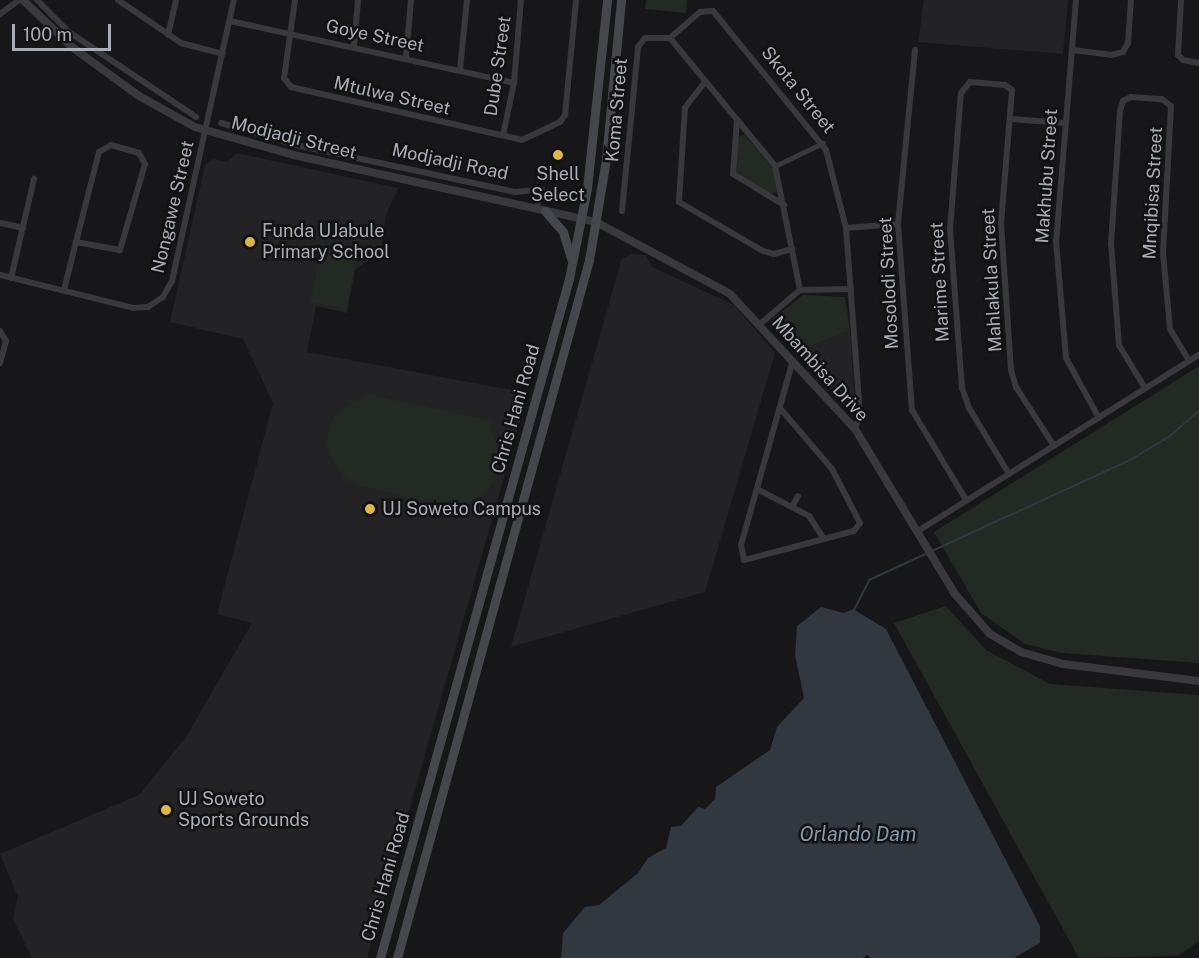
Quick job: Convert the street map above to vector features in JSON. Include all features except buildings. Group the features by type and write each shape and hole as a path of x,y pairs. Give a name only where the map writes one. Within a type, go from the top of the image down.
{"main road":[{"name":"Chris Hani Road","path":"380,958 572,268 583,219 607,0"},
{"name":"Chris Hani Road","path":"397,958 575,318 596,222 621,0"},
{"path":"541,210 567,240 572,268"}],"street":[{"path":"0,14 21,0"},
{"name":"Modjadji Street","path":"21,0 65,40 152,103 205,131 294,155 596,222"},
{"path":"37,0 69,32 158,94 196,117"},
{"path":"120,0 168,35 194,48 223,54"},
{"path":"168,35 176,0"},
{"name":"Nongawe Street","path":"0,275 133,308 148,307 163,297 172,281 234,0"},
{"path":"290,32 295,0"},
{"path":"354,46 358,0"},
{"path":"406,58 411,0"},
{"path":"460,69 466,0"},
{"name":"Dube Street","path":"503,135 514,83 521,0"},
{"name":"Mtulwa Street","path":"290,32 286,82 296,89 526,139 563,118 576,0"},
{"name":"Makhubu Street","path":"1076,0 1056,231 1065,348 1072,375 1099,418"},
{"path":"1071,50 1111,55 1123,52 1128,43 1131,0"},
{"path":"1182,0 1177,51 1183,60 1199,63"},
{"name":"Skota Street","path":"670,38 700,12 713,11 823,143 846,228 860,414 855,429"},
{"name":"Goye Street","path":"230,21 460,69 514,83"},
{"name":"Koma Street","path":"622,212 638,47 645,38 670,38"},
{"path":"670,38 776,166 800,290"},
{"name":"Mosolodi Street","path":"915,50 898,224 913,416 966,500"},
{"path":"705,82 685,108 679,202 763,251 774,254 792,249"},
{"name":"Marime Street","path":"1010,474 964,399 950,238 965,84 1008,86 1013,95 1011,119"},
{"path":"152,103 158,94"},
{"name":"Mnqibisa Street","path":"1146,388 1119,345 1111,215 1121,104 1131,97 1162,99 1170,103 1172,112 1162,230 1169,322 1189,361"},
{"path":"1011,119 1065,123"},
{"name":"Mahlakula Street","path":"1011,119 1001,223 1011,370 1016,387 1054,446"},
{"path":"737,120 733,174 784,205"},
{"name":"Modjadji Road","path":"220,123 296,145 516,192 542,189 541,210"},
{"path":"776,166 823,143"},
{"path":"64,290 76,242 101,149 111,145 139,153 144,164 120,250 76,242"},
{"path":"294,155 296,145"},
{"path":"11,278 34,179"},
{"name":"Mbambisa Drive","path":"596,222 730,294 760,324 855,429 955,594 982,627 1004,643 1063,664 1199,681"},
{"path":"0,223 23,228"},
{"path":"846,228 898,224"},
{"path":"760,324 800,290 851,289"},
{"path":"0,331 6,341 0,363"},
{"path":"918,531 1199,355"},
{"path":"780,408 832,469 860,519 854,531 753,560 742,558 740,550 793,360"},
{"path":"757,489 793,506 815,520 824,539"},
{"path":"793,506 798,496"}],"shaded area":[{"path":"646,0 687,0 686,13 645,9"},
{"path":"924,0 1068,0 1063,54 918,42"},
{"path":"744,134 774,170 777,192 771,194 736,173 737,138"},
{"name":"UJ Soweto Campus","path":"237,153 398,188 386,215 381,251 355,270 347,313 316,306 307,352 522,392 527,397 367,958 32,958 13,919 18,897 0,854 139,795 186,737 252,623 217,614 273,403 243,339 170,322 205,165 214,159 227,162"},
{"path":"321,247 357,254 347,309 310,302"},
{"path":"632,254 646,255 652,267 734,305 775,353 705,592 511,647 622,258"},
{"path":"803,295 845,297 850,330 797,352 772,327 771,320"},
{"path":"850,330 855,406 848,408 797,352"},
{"path":"1199,366 1199,663 1062,653 1025,644 981,613 934,532"},
{"path":"367,394 492,421 490,430 497,443 499,464 489,490 477,500 448,506 357,485 344,478 327,450 328,431 335,415"},
{"path":"946,606 986,650 1050,684 1199,695 1199,941 1178,956 1079,958 894,623"}],"water":[{"name":"Orlando Dam","path":"821,607 844,613 853,609 886,629 1040,926 1040,943 1014,958 871,958 867,955 863,958 561,958 563,933 585,907 599,905 638,873 648,858 666,848 671,827 681,826 698,807 705,809 715,799 716,787 770,750 777,727 804,698 795,655 797,626"}],"waterway":[{"path":"853,612 869,580 1130,460 1170,436 1199,411"}],"place":[{"name":"Shell Select","path":"558,155"},
{"name":"Funda UJabule Primary School","path":"250,242"},
{"name":"UJ Soweto Campus","path":"370,509"},
{"name":"UJ Soweto Sports Grounds","path":"166,810"}]}
